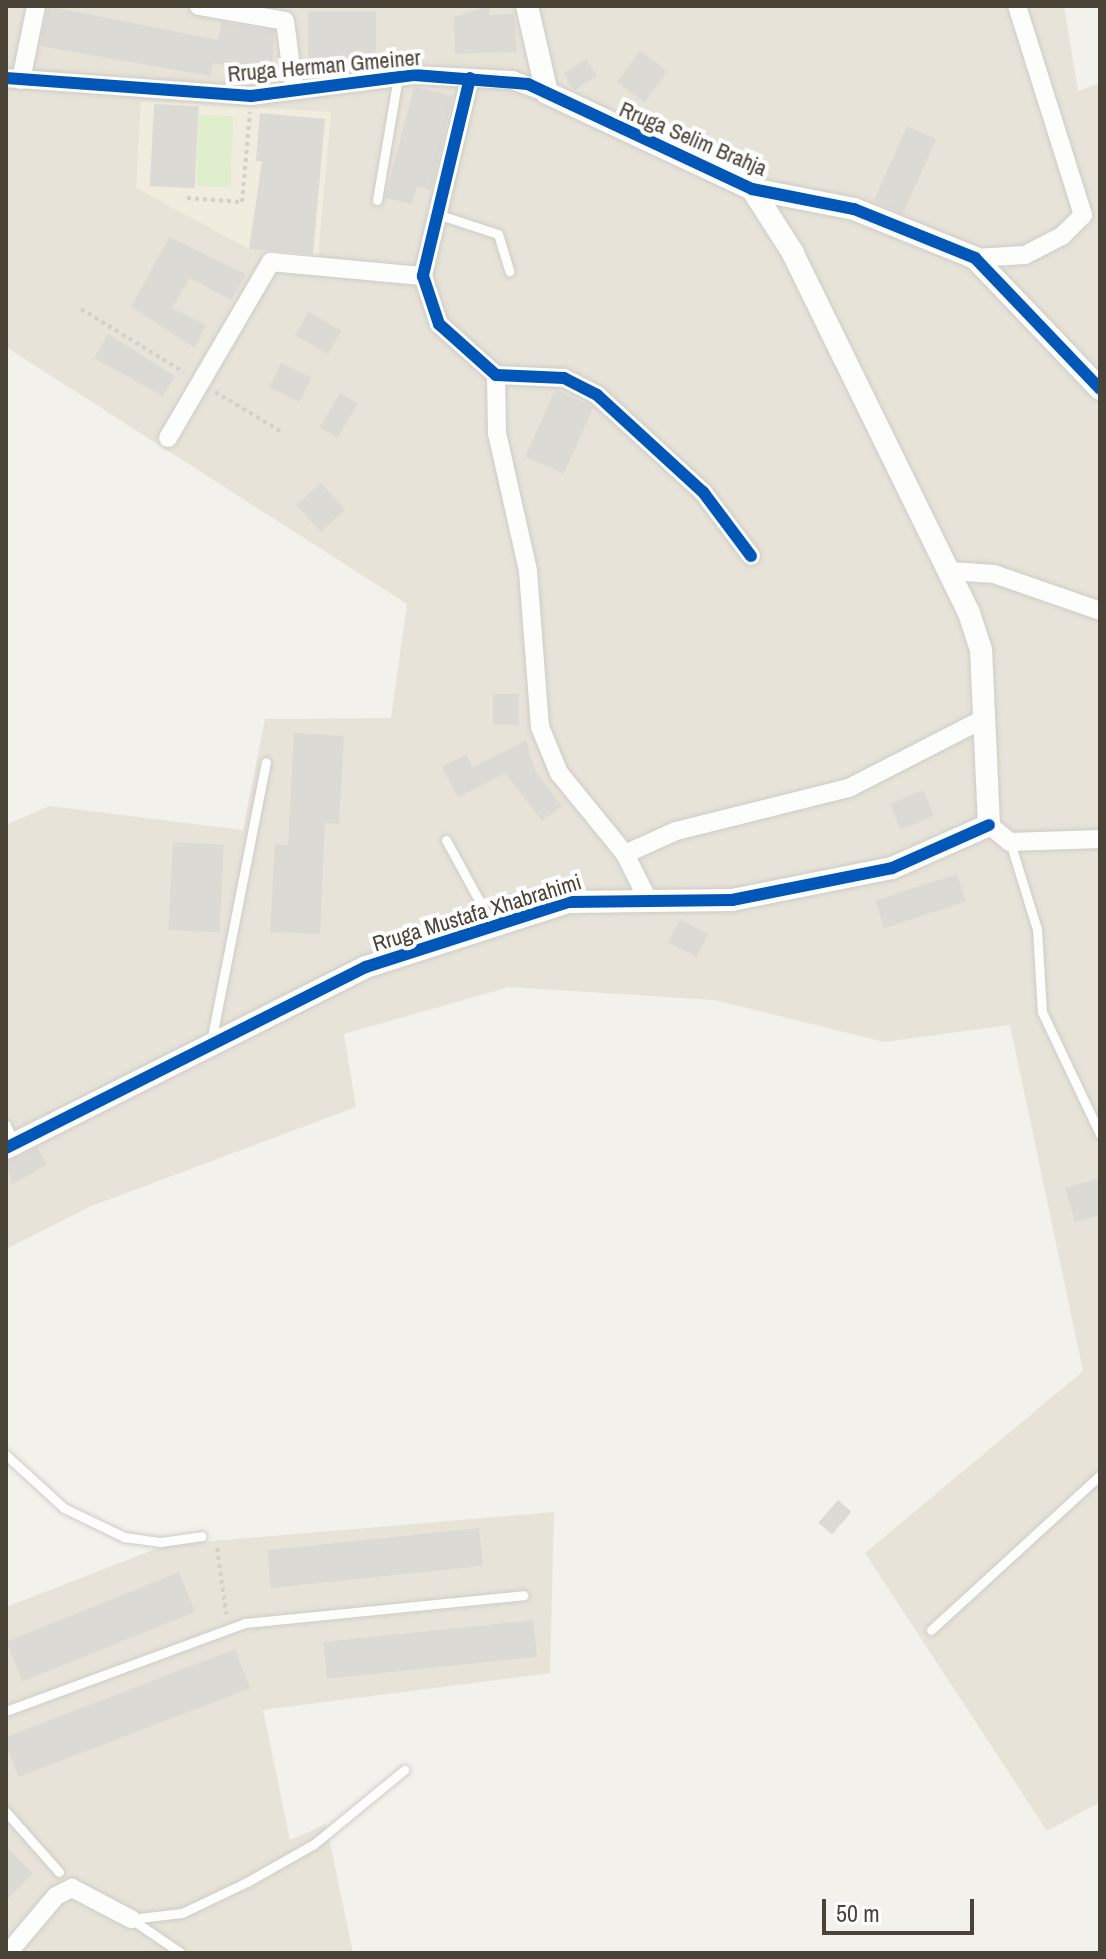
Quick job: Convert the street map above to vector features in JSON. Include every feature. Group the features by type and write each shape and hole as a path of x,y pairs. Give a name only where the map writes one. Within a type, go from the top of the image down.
{"street":[{"path":"14,79 36,6"},
{"path":"199,6 285,21 294,89"},
{"path":"527,6 547,93"},
{"path":"975,258 1025,255 1062,236 1083,215 1017,6"},
{"name":"Rruga Herman Gmeiner","path":"14,79 251,96 398,77 470,78 512,80 547,93"},
{"path":"470,78 423,276 439,324 496,375 564,378 597,395 703,492 751,556"},
{"name":"Rruga Selim Brahja","path":"547,93 752,189 854,209 975,258 1100,389"},
{"path":"752,189 793,253 950,571 981,650 989,825 1010,842 1100,839"},
{"path":"168,438 271,262 423,276"},
{"path":"496,375 497,433 528,571 540,727 559,773 625,854 647,898"},
{"path":"950,571 994,574 1100,611"},
{"path":"625,854 676,831 849,788 985,718"},
{"name":"Rruga Mustafa Xhabrahimi","path":"9,1139 210,1049 332,980 493,926 569,902 647,898 732,900 817,885 892,868 989,825"},
{"path":"59,1872 72,1888 131,1919"},
{"path":"8,1953 56,1896 72,1888"}],"lane":[{"path":"377,200 398,77"},
{"path":"437,214 498,234 509,271"},
{"path":"210,1049 266,762"},
{"path":"446,840 493,926"},
{"path":"1010,842 1037,929 1042,1012 1100,1134"},
{"path":"6,1455 64,1508 124,1537 161,1542 202,1536"},
{"path":"931,1630 1100,1475"},
{"path":"6,1711 228,1629 524,1595"},
{"path":"131,1919 182,1913 247,1882 314,1844 404,1770"},
{"path":"6,1812 59,1872"},
{"path":"131,1919 181,1953"}],"path":[{"path":"187,198 242,202 251,96"},
{"path":"81,309 282,432"},
{"path":"217,1548 228,1629"}],"shaded area":[{"path":"6,6 1064,6 1078,91 1100,83 1100,1802 1047,1831 865,1553 1083,1371 1010,1025 884,1042 714,1000 509,987 344,1034 356,1107 89,1207 6,1249 6,825 49,806 243,830 265,719 391,718 407,604 6,347"},
{"path":"141,101 331,112 318,259 249,249 136,188"},
{"path":"554,1512 550,1673 263,1710 290,1840 326,1824 353,1953 6,1953 6,1607 166,1545"}],"green space":[{"path":"199,115 233,116 231,187 197,186"}],"building":[{"path":"48,6 218,40 222,22 274,31 272,75 213,63 210,76 40,46"},
{"path":"489,6 489,15 514,14 517,52 455,54 454,17"},
{"path":"308,11 376,11 376,63 308,63"},
{"path":"640,51 668,71 645,103 617,83"},
{"path":"586,59 597,76 574,90 563,74"},
{"path":"414,87 453,96 431,190 417,186 412,204 385,198"},
{"path":"154,104 199,106 195,188 150,186"},
{"path":"260,113 325,119 313,254 249,249 262,161 256,161"},
{"path":"907,126 936,139 903,214 874,201"},
{"path":"169,237 246,274 231,300 190,278 172,308 206,325 195,348 131,307"},
{"path":"308,312 341,330 328,354 295,336"},
{"path":"108,334 175,376 163,396 94,358"},
{"path":"281,363 312,378 300,402 269,387"},
{"path":"555,390 593,407 564,474 525,457"},
{"path":"340,393 358,404 337,438 319,427"},
{"path":"321,483 345,510 321,532 296,505"},
{"path":"493,694 519,694 519,725 493,725"},
{"path":"294,733 344,736 339,824 325,823 320,934 270,932 275,844 288,845"},
{"path":"526,740 535,770 562,806 542,821 505,773 458,798 442,767 466,754 473,767"},
{"path":"923,790 934,816 901,830 890,804"},
{"path":"173,842 224,845 219,933 168,930"},
{"path":"957,874 966,902 884,928 875,901"},
{"path":"680,919 708,934 696,957 668,942"},
{"path":"38,1147 47,1165 12,1184 6,1162"},
{"path":"1100,1178 1100,1215 1075,1222 1065,1188"},
{"path":"838,1500 852,1512 832,1534 818,1523"},
{"path":"479,1528 483,1566 271,1588 267,1550"},
{"path":"179,1572 195,1612 23,1682 7,1642"},
{"path":"533,1620 537,1657 327,1679 323,1642"},
{"path":"235,1649 250,1688 19,1777 6,1737"},
{"path":"6,1846 33,1874 6,1900"}],"cycle path":[{"path":"6,78 251,96 414,75 528,84 752,189 854,209 975,258 1100,389"},
{"path":"470,78 423,276 439,324 496,375 564,378 597,395 703,492 751,556"},
{"path":"6,1148 366,967 569,902 732,900 892,868 989,825"}]}
